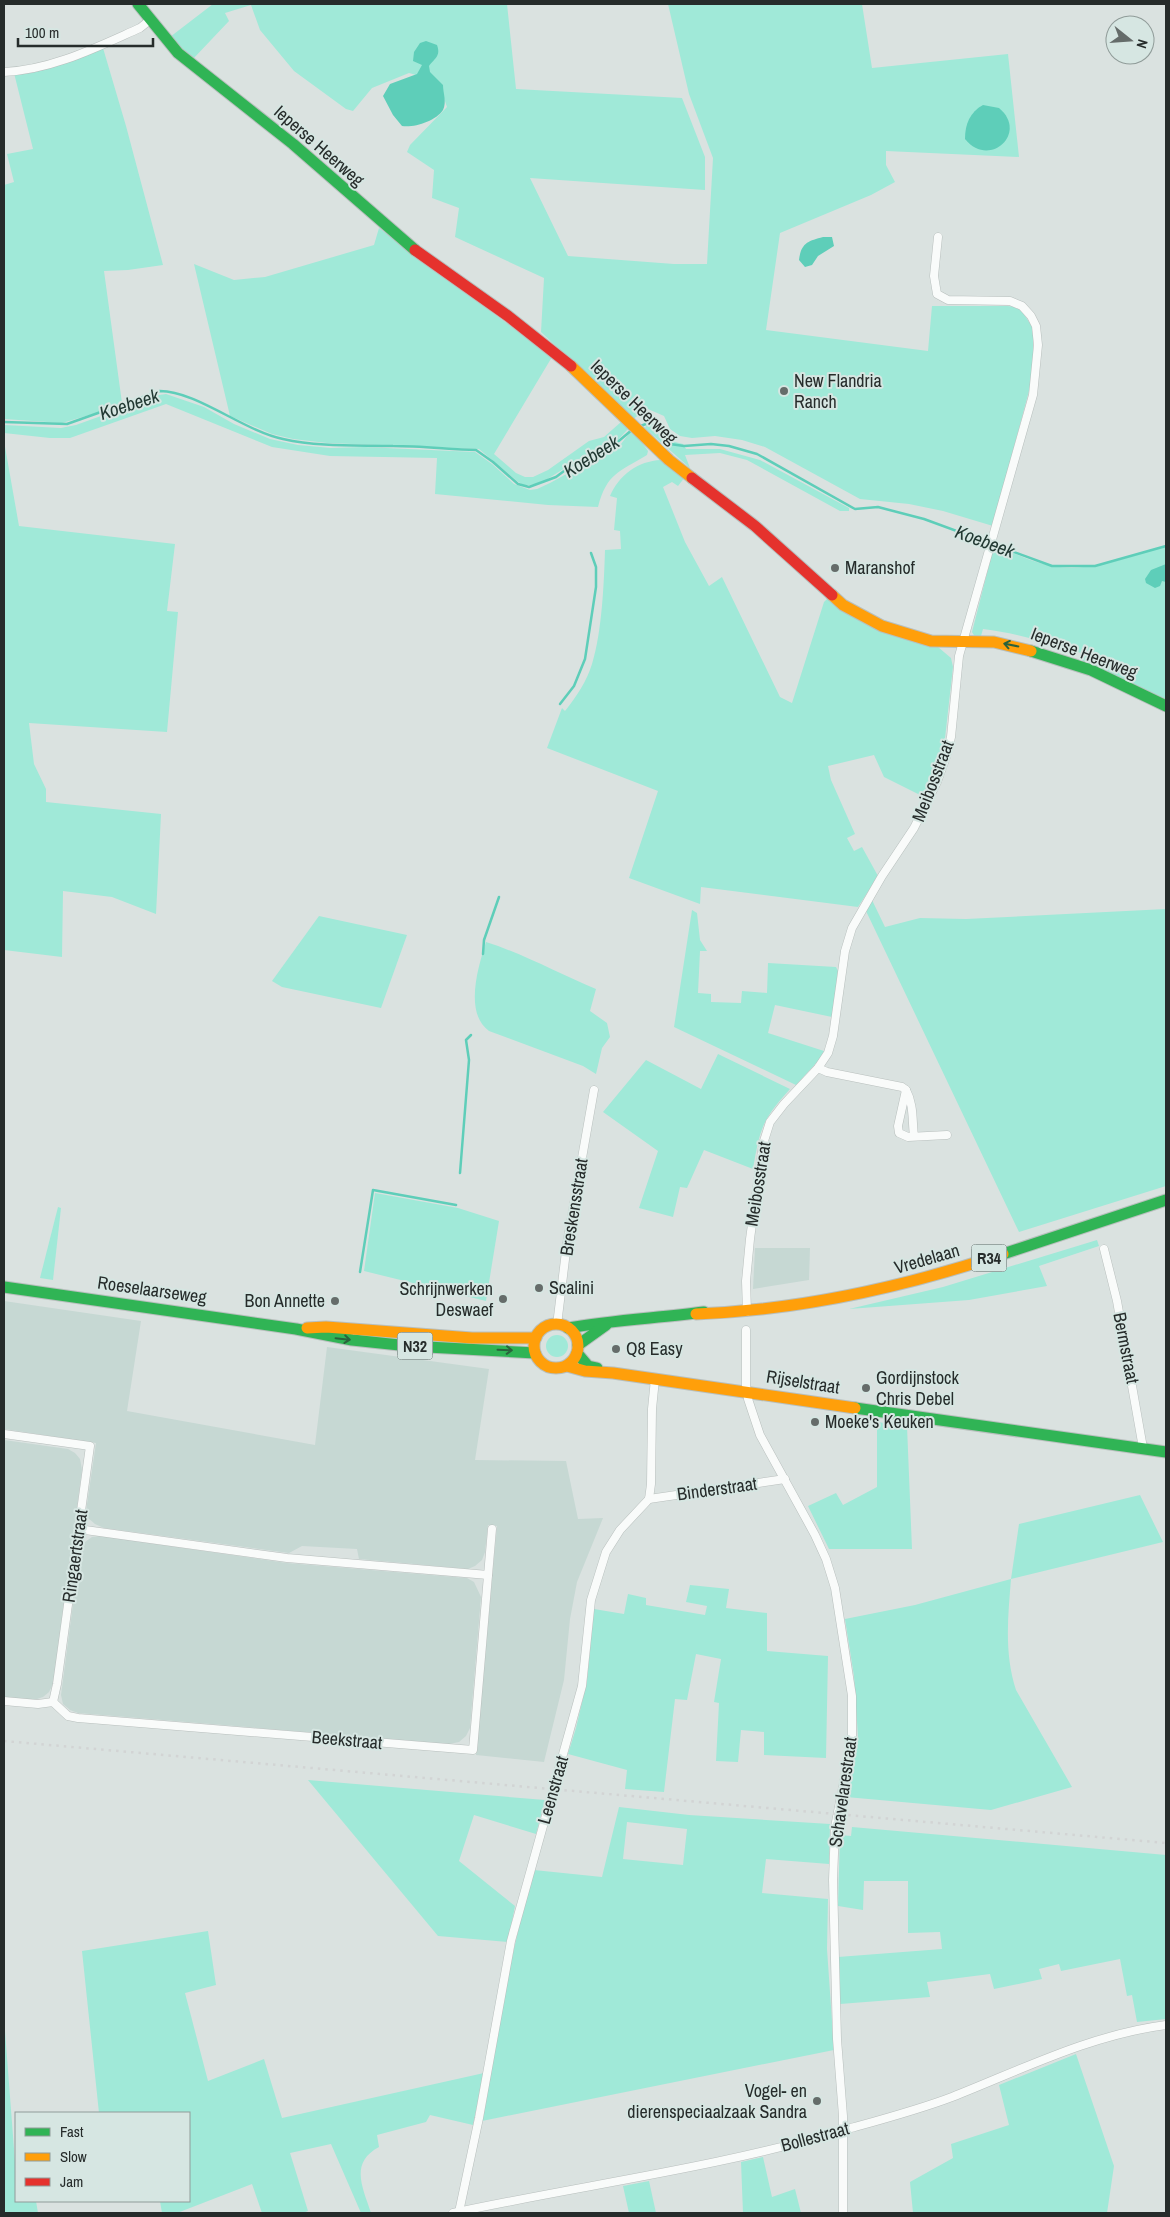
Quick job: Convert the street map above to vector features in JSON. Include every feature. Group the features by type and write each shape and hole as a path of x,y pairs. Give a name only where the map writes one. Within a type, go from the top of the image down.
{"street":[{"name":"Ieperse Heerweg","path":"138,4 178,53 293,144 404,242 508,316 574,369 669,460 755,526 843,605 882,626 905,635 931,641 1008,644 1037,652 1091,670 1166,706"},
{"path":"4,72 19,71 66,59 140,28 150,20"},
{"name":"Meibosstraat","path":"747,1308 750,1239 763,1144 770,1122 818,1068 828,1053 833,1036 845,951 852,928 882,876 914,828 937,782 951,737 959,656 987,551 1033,396 1038,345 1036,326 1031,316 1022,306 1010,301 948,300 937,294 934,276 938,237"},
{"path":"818,1068 827,1072 902,1087 906,1090 910,1099 914,1136"},
{"name":"Breskensstraat","path":"562,1326 567,1243 594,1090"},
{"path":"906,1090 898,1126 899,1133 908,1137 947,1135"},
{"name":"Vredelaan","path":"562,1326 696,1314 808,1301 885,1289 979,1262 1166,1200"},
{"name":"Bermstraat","path":"1104,1249 1126,1347 1144,1448"},
{"name":"Roeselaarseweg","path":"4,1287 296,1329 324,1337 400,1345 519,1350 536,1353"},
{"path":"567,1366 578,1349 608,1323"},
{"path":"536,1353 536,1338 544,1328 562,1326"},
{"name":"N32","path":"562,1326 576,1336 578,1349"},
{"name":"Roeselaarseweg","path":"296,1329 326,1327 472,1338 536,1338"},
{"path":"746,1330 746,1392"},
{"name":"Rijselstraat","path":"578,1349 588,1366 613,1373"},
{"name":"N32","path":"536,1353 545,1365 560,1368 567,1366"},
{"name":"Rijselstraat","path":"567,1366 586,1371 613,1373 1166,1452"},
{"path":"649,1499 655,1379"},
{"name":"Schavelarestraat","path":"746,1392 760,1436 815,1535 826,1559 835,1588 852,1696 852,1740 835,1827 833,1880 837,2040 843,2130 843,2213"},
{"name":"Ringaertstraat","path":"4,1434 90,1446 58,1684 53,1702"},
{"name":"Binderstraat","path":"649,1499 784,1479"},
{"name":"Leenstraat","path":"456,2213 479,2118 511,1942 582,1686 591,1600 606,1552 620,1530 649,1499"},
{"path":"78,1529 287,1558 488,1575"},
{"name":"Beekstraat","path":"53,1702 68,1716 78,1718 473,1750 492,1529"},
{"path":"4,1701 38,1704 53,1702"},
{"name":"Bollestraat","path":"456,2213 722,2161 843,2130 949,2098 1112,2034 1166,2025"}],"shaded area":[{"path":"213,4 507,4 516,89 682,98 705,157 705,190 530,178 568,256 674,264 707,264 713,158 689,94 668,4 862,4 872,68 1008,54 1019,157 886,151 886,165 895,182 871,195 780,233 766,330 928,351 932,306 1019,307 1033,328 1033,364 1030,387 993,526 943,511 909,504 860,499 765,447 742,440 715,436 692,438 680,436 670,429 664,416 648,409 633,419 541,332 544,278 455,237 459,208 432,198 434,170 407,152 410,145 447,107 438,81 409,73 372,88 353,111 346,109 294,71 260,30 251,5 225,13 229,21 193,59 170,37"},
{"path":"426,41 437,45 437,57 429,66 430,72 443,85 444,107 440,114 424,123 402,126 393,115 383,96 390,84 417,74 422,65 413,61 414,52 420,43"},
{"path":"103,48 163,265 104,271 122,403 62,423 4,419 4,185 14,182 7,154 33,149 14,73"},
{"path":"983,105 999,108 1007,118 1010,128 1008,137 994,149 985,150 975,147 965,139 969,119"},
{"path":"379,228 552,357 494,454 516,473 525,477 533,477 548,470 589,441 604,437 621,422 628,429 614,444 581,458 541,483 523,485 479,449 327,443 293,439 272,434 230,416 194,264 234,280 265,277 374,245"},
{"path":"823,237 832,237 834,246 818,256 812,265 805,267 799,260 801,250 809,242"},
{"path":"166,394 204,407 234,424 270,439 298,445 331,448 364,447 475,452 492,464 514,484 530,490 550,483 621,444 630,432 640,440 648,451 647,455 622,470 610,480 598,507 548,505 435,494 437,458 330,456 272,447 166,404 70,438 50,438 4,433 4,425 61,428 76,425"},
{"path":"649,420 655,420 675,442 683,444 686,449 720,449 760,460 849,508 849,511 840,511 747,460 720,453 685,455 690,468 645,428"},
{"path":"4,441 19,526 175,544 167,611 178,612 167,732 29,723 34,764 46,789 46,802 161,814 156,914 112,897 63,891 62,957 4,950"},
{"path":"661,460 685,477 678,486 672,482 663,487 685,542 709,586 722,577 780,697 792,703 824,602 828,598 908,640 938,647 951,658 953,667 944,747 924,797 884,777 874,755 828,766 831,780 855,834 847,838 854,851 862,847 878,876 858,907 701,887 700,904 629,878 658,791 547,748 562,708 565,711 577,694 592,664 600,623 605,550 621,549 620,531 614,530 617,498 610,496 614,488 630,470 645,463"},
{"path":"994,546 1038,562 1067,568 1110,562 1166,546 1166,702 1081,662 1081,653 1008,633 983,629 981,636 975,637 972,632"},
{"path":"1166,564 1166,582 1162,581 1160,586 1155,588 1146,583 1145,579 1151,570"},
{"path":"872,900 885,927 920,918 966,919 1166,909 1166,1186 1019,1232 866,911"},
{"path":"692,910 697,913 700,940 707,951 700,951 698,993 711,994 711,1002 741,1003 742,991 767,993 768,963 836,967 838,971 832,1017 775,1005 768,1033 824,1051 818,1061 796,1085 674,1027"},
{"path":"319,916 407,935 381,1008 282,987 272,981"},
{"path":"486,942 514,952 596,989 590,1011 607,1023 610,1037 602,1048 596,1074 583,1066 489,1031 481,1023 475,1002 475,989"},
{"path":"718,1054 790,1089 773,1109 764,1125 760,1134 753,1169 704,1150 687,1188 680,1187 673,1217 639,1208 658,1151 603,1112 646,1060 701,1089"},
{"path":"375,1193 458,1208 499,1221 486,1301 364,1271"},
{"path":"58,1207 61,1208 53,1280 40,1278"},
{"path":"1097,1240 1099,1246 1039,1266 1047,1286 969,1300 849,1309 943,1287"},
{"path":"755,1248 810,1248 809,1280 753,1289"},
{"path":"4,1301 141,1321 127,1411 315,1445 327,1347 489,1369 475,1460 566,1461 578,1519 603,1518 577,1582 570,1619 564,1680 544,1762 476,1755 497,1526 488,1525 485,1552 482,1560 468,1569 359,1559 357,1549 302,1546 289,1553 104,1528 95,1524 88,1518 86,1511 96,1443 4,1429"},
{"path":"557,1335 565,1338 568,1346 565,1354 557,1357 549,1354 546,1346 549,1338"},
{"path":"877,1422 907,1426 912,1549 829,1549 808,1506 836,1493 843,1505 877,1487"},
{"path":"4,1440 68,1449 80,1459 82,1470 53,1684 49,1692 43,1697 34,1700 4,1697"},
{"path":"1140,1495 1163,1542 1011,1579 1019,1524"},
{"path":"100,1536 287,1563 467,1578 474,1582 481,1597 470,1728 466,1736 459,1742 449,1744 78,1713 70,1710 63,1704 61,1695 80,1551 85,1542 92,1537"},
{"path":"1011,1579 1008,1649 1016,1690 1072,1787 991,1810 846,1797 858,1737 854,1676 845,1619 915,1605"},
{"path":"690,1585 729,1589 726,1608 767,1613 767,1651 828,1656 826,1758 764,1755 764,1732 741,1730 738,1762 716,1761 719,1703 714,1702 721,1659 696,1654 687,1700 675,1699 664,1792 625,1789 627,1770 568,1754 587,1681 594,1609 624,1614 628,1594 646,1598 646,1605 705,1615 707,1606 686,1602"},
{"path":"308,1780 545,1800 536,1834 474,1815 459,1861 515,1906 508,1942 438,1936"},
{"path":"619,1807 689,1815 830,1824 829,1864 766,1859 762,1893 828,1899 827,1949 834,2050 482,2121 511,1963 534,1870 602,1877","holes":["627,1822 687,1829 683,1865 623,1859"]},
{"path":"852,1827 1166,1855 1166,2019 1137,2022 1132,1995 1127,1996 1120,1959 1061,1971 1059,1964 1039,1969 1042,1979 994,1989 990,1974 927,1982 930,1997 840,2004 838,1957 942,1949 940,1932 908,1933 908,1881 864,1881 863,1910 838,1906 840,1835 851,1836"},
{"path":"208,1931 216,1985 185,1993 208,2081 264,2059 282,2118 484,2073 473,2125 430,2115 426,2122 377,2135 379,2147 370,2153 361,2168 362,2185 371,2213 361,2213 331,2144 290,2153 308,2211 303,2213 262,2213 252,2184 177,2213 162,2213 160,2202 190,2202 190,2112 99,2112 82,1951"},
{"path":"4,2018 15,2162 15,2202 36,2202 38,2213 4,2213"},
{"path":"1076,2054 1114,2166 1107,2213 913,2213 910,2182 953,2158 951,2144 1009,2125 999,2085"},
{"path":"763,2157 772,2197 795,2189 801,2213 743,2213 741,2162"},
{"path":"649,2181 656,2213 629,2213 623,2186"}],"waterway":[{"name":"Koebeek","path":"4,422 67,424 160,391 189,397 268,435 297,442 476,450 518,484 529,487 556,477 572,465 614,445 633,429"},
{"name":"Koebeek","path":"638,427 651,422 670,444 684,446 711,444 729,446 757,454 855,509 878,507 924,519 1052,566 1095,566 1166,546"},
{"path":"560,704 574,686 585,659 596,587 596,567 591,553"},
{"path":"483,954 484,940 499,897"},
{"path":"460,1173 469,1060 466,1040 471,1035"},
{"path":"360,1272 373,1190 456,1205"}],"railway":[{"path":"4,1741 1166,1843"}],"traffic: fast":[{"path":"138,4 178,53 293,144 415,250"},
{"path":"1031,651 1091,670 1166,706"},
{"path":"1003,1254 1166,1200"},
{"path":"4,1287 296,1329 352,1340 409,1346 535,1353"},
{"path":"568,1328 704,1312"},
{"path":"578,1345 606,1325"},
{"path":"577,1353 588,1366 597,1368"},
{"path":"855,1408 1166,1452"}],"traffic: slow":[{"path":"571,366 669,460 692,478"},
{"path":"832,595 843,605 882,626 931,641 994,642 1031,651"},
{"path":"696,1314 774,1308 852,1295 928,1277 1003,1254"},
{"path":"556,1324 568,1328 574,1334 578,1346 574,1358 568,1364 556,1368 544,1364 538,1358 534,1346 538,1334 544,1328 556,1324"},
{"path":"307,1328 326,1327 472,1338 536,1338"},
{"path":"567,1366 585,1371 613,1373 855,1408"}],"traffic: jam":[{"path":"415,250 508,316 571,366"},
{"path":"692,478 755,526 832,595"}],"place":[{"name":"New Flandria Ranch","path":"784,391"},
{"name":"Maranshof","path":"835,568"},
{"name":"Scalini","path":"539,1288"},
{"name":"Schrijnwerken Deswaef","path":"503,1299"},
{"name":"Bon Annette","path":"335,1301"},
{"name":"Q8 Easy","path":"616,1349"},
{"name":"Gordijnstock Chris Debel","path":"866,1388"},
{"name":"Moeke's Keuken","path":"815,1422"},
{"name":"Vogel- en dierenspeciaalzaak Sandra","path":"817,2101"}]}
